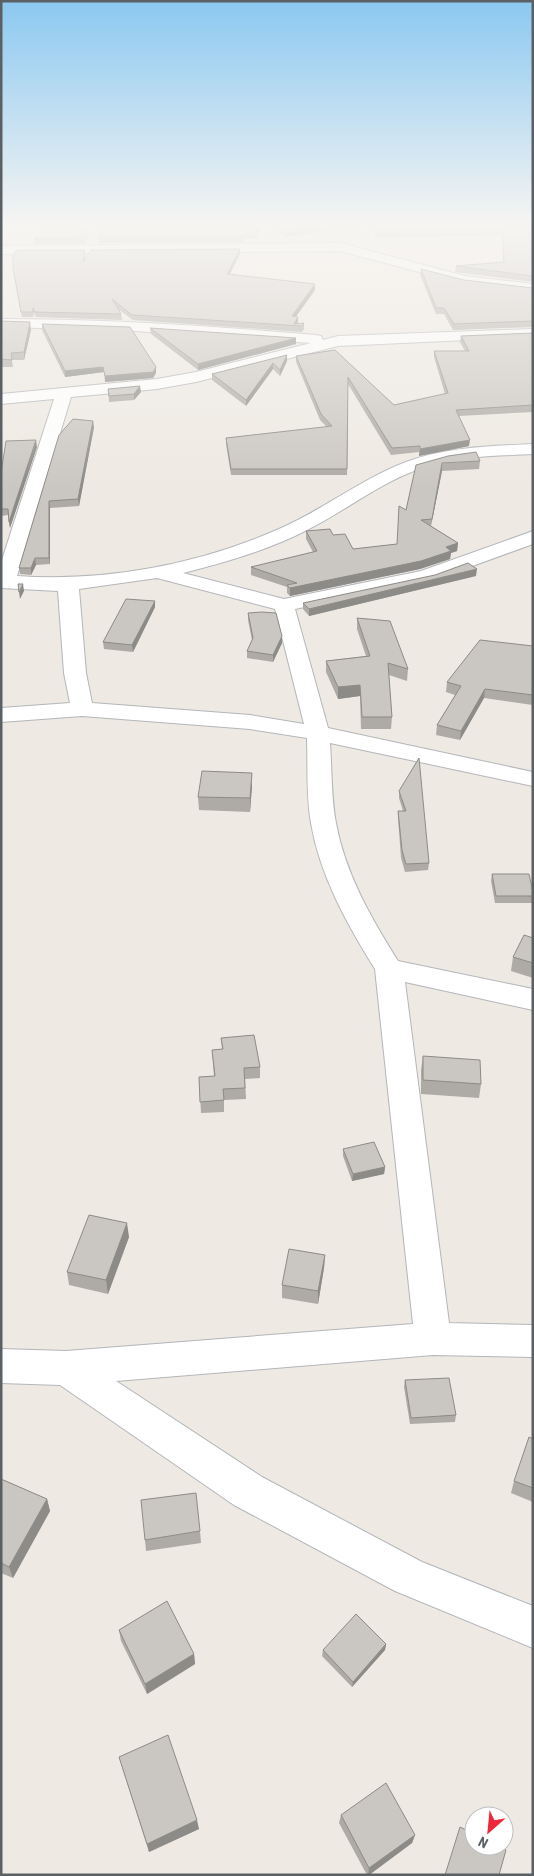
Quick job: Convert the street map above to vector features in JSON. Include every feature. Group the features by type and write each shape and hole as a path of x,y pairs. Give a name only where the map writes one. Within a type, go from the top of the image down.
{"street":[{"path":"1,323 66,322 152,326 338,341 533,333"},
{"path":"1,399 157,384 196,377 338,341"},
{"path":"64,393 3,582 68,584 161,573 241,550 286,533 413,466 446,457 488,451 533,449"},
{"path":"161,573 284,605 427,576 533,537"},
{"path":"68,584 75,673 82,709"},
{"path":"284,605 318,733 323,822 336,870 359,921 389,969 433,1339"},
{"path":"1,715 82,709 250,722 318,733 533,779"},
{"path":"389,969 533,1000"},
{"path":"1,1366 66,1368 433,1339 533,1341"},
{"path":"66,1368 248,1491 409,1577 533,1627"}],"building":[{"path":"132,315 293,315 292,316 298,317 294,324 304,323 302,326"},
{"path":"448,315 533,315 533,321 454,324"},
{"path":"1,321 30,322 24,352 11,353 12,360 1,359"},
{"path":"42,324 130,327 156,367 153,372 105,376 103,367 65,371"},
{"path":"150,328 296,338 198,364"},
{"path":"533,333 533,405 456,410 470,440 420,449 420,446 392,448 348,377 347,469 231,469 226,438 332,426 321,414 296,356 335,350 394,405 448,393 434,351 469,351 461,336"},
{"path":"287,355 280,370 273,363 246,400 212,374"},
{"path":"140,386 134,394 109,396 108,389"},
{"path":"73,419 93,421 78,499 49,501 49,558 35,558 31,568 19,568 59,435"},
{"path":"36,440 9,522 8,509 1,509 1,473 6,441"},
{"path":"476,452 480,461 442,463 432,519 421,520 458,543 446,547 451,551 421,561 290,588 287,585 297,583 251,567 317,551 306,531 330,529 333,535 345,534 353,549 397,544 399,506 406,510 416,465 448,456"},
{"path":"468,563 477,569 309,609 303,603 435,575"},
{"path":"18,584 23,584 19,592"},
{"path":"126,599 155,601 132,645 103,642"},
{"path":"248,613 276,613 282,636 273,655 247,651 253,638"},
{"path":"357,618 390,621 408,669 388,663 392,717 362,717 360,685 338,687 326,661 370,656"},
{"path":"480,640 533,646 533,695 485,689 461,731 437,725 461,686 447,682"},
{"path":"419,758 429,863 406,864 402,850 398,811 406,811 399,791"},
{"path":"202,771 252,773 250,798 198,797"},
{"path":"492,874 529,874 533,896 496,896"},
{"path":"524,935 533,938 533,963 513,957"},
{"path":"254,1035 260,1067 244,1068 245,1088 223,1089 224,1100 200,1102 199,1077 215,1076 212,1050 223,1049 221,1038"},
{"path":"423,1056 480,1060 481,1084 423,1080"},
{"path":"374,1142 385,1167 353,1174 343,1149"},
{"path":"89,1215 127,1223 106,1280 67,1272"},
{"path":"289,1249 325,1255 318,1291 282,1285"},
{"path":"449,1378 456,1415 411,1418 405,1380"},
{"path":"529,1437 533,1439 533,1488 514,1481"},
{"path":"1,1479 47,1499 9,1567 1,1563"},
{"path":"196,1493 200,1531 145,1540 141,1500"},
{"path":"167,1601 194,1654 145,1684 119,1630"},
{"path":"356,1614 386,1644 353,1682 323,1650"},
{"path":"168,1735 197,1820 147,1844 119,1757"},
{"path":"386,1783 415,1835 369,1868 341,1815"},
{"path":"460,1827 464,1829 464,1856 504,1856 499,1875 445,1875"}]}
